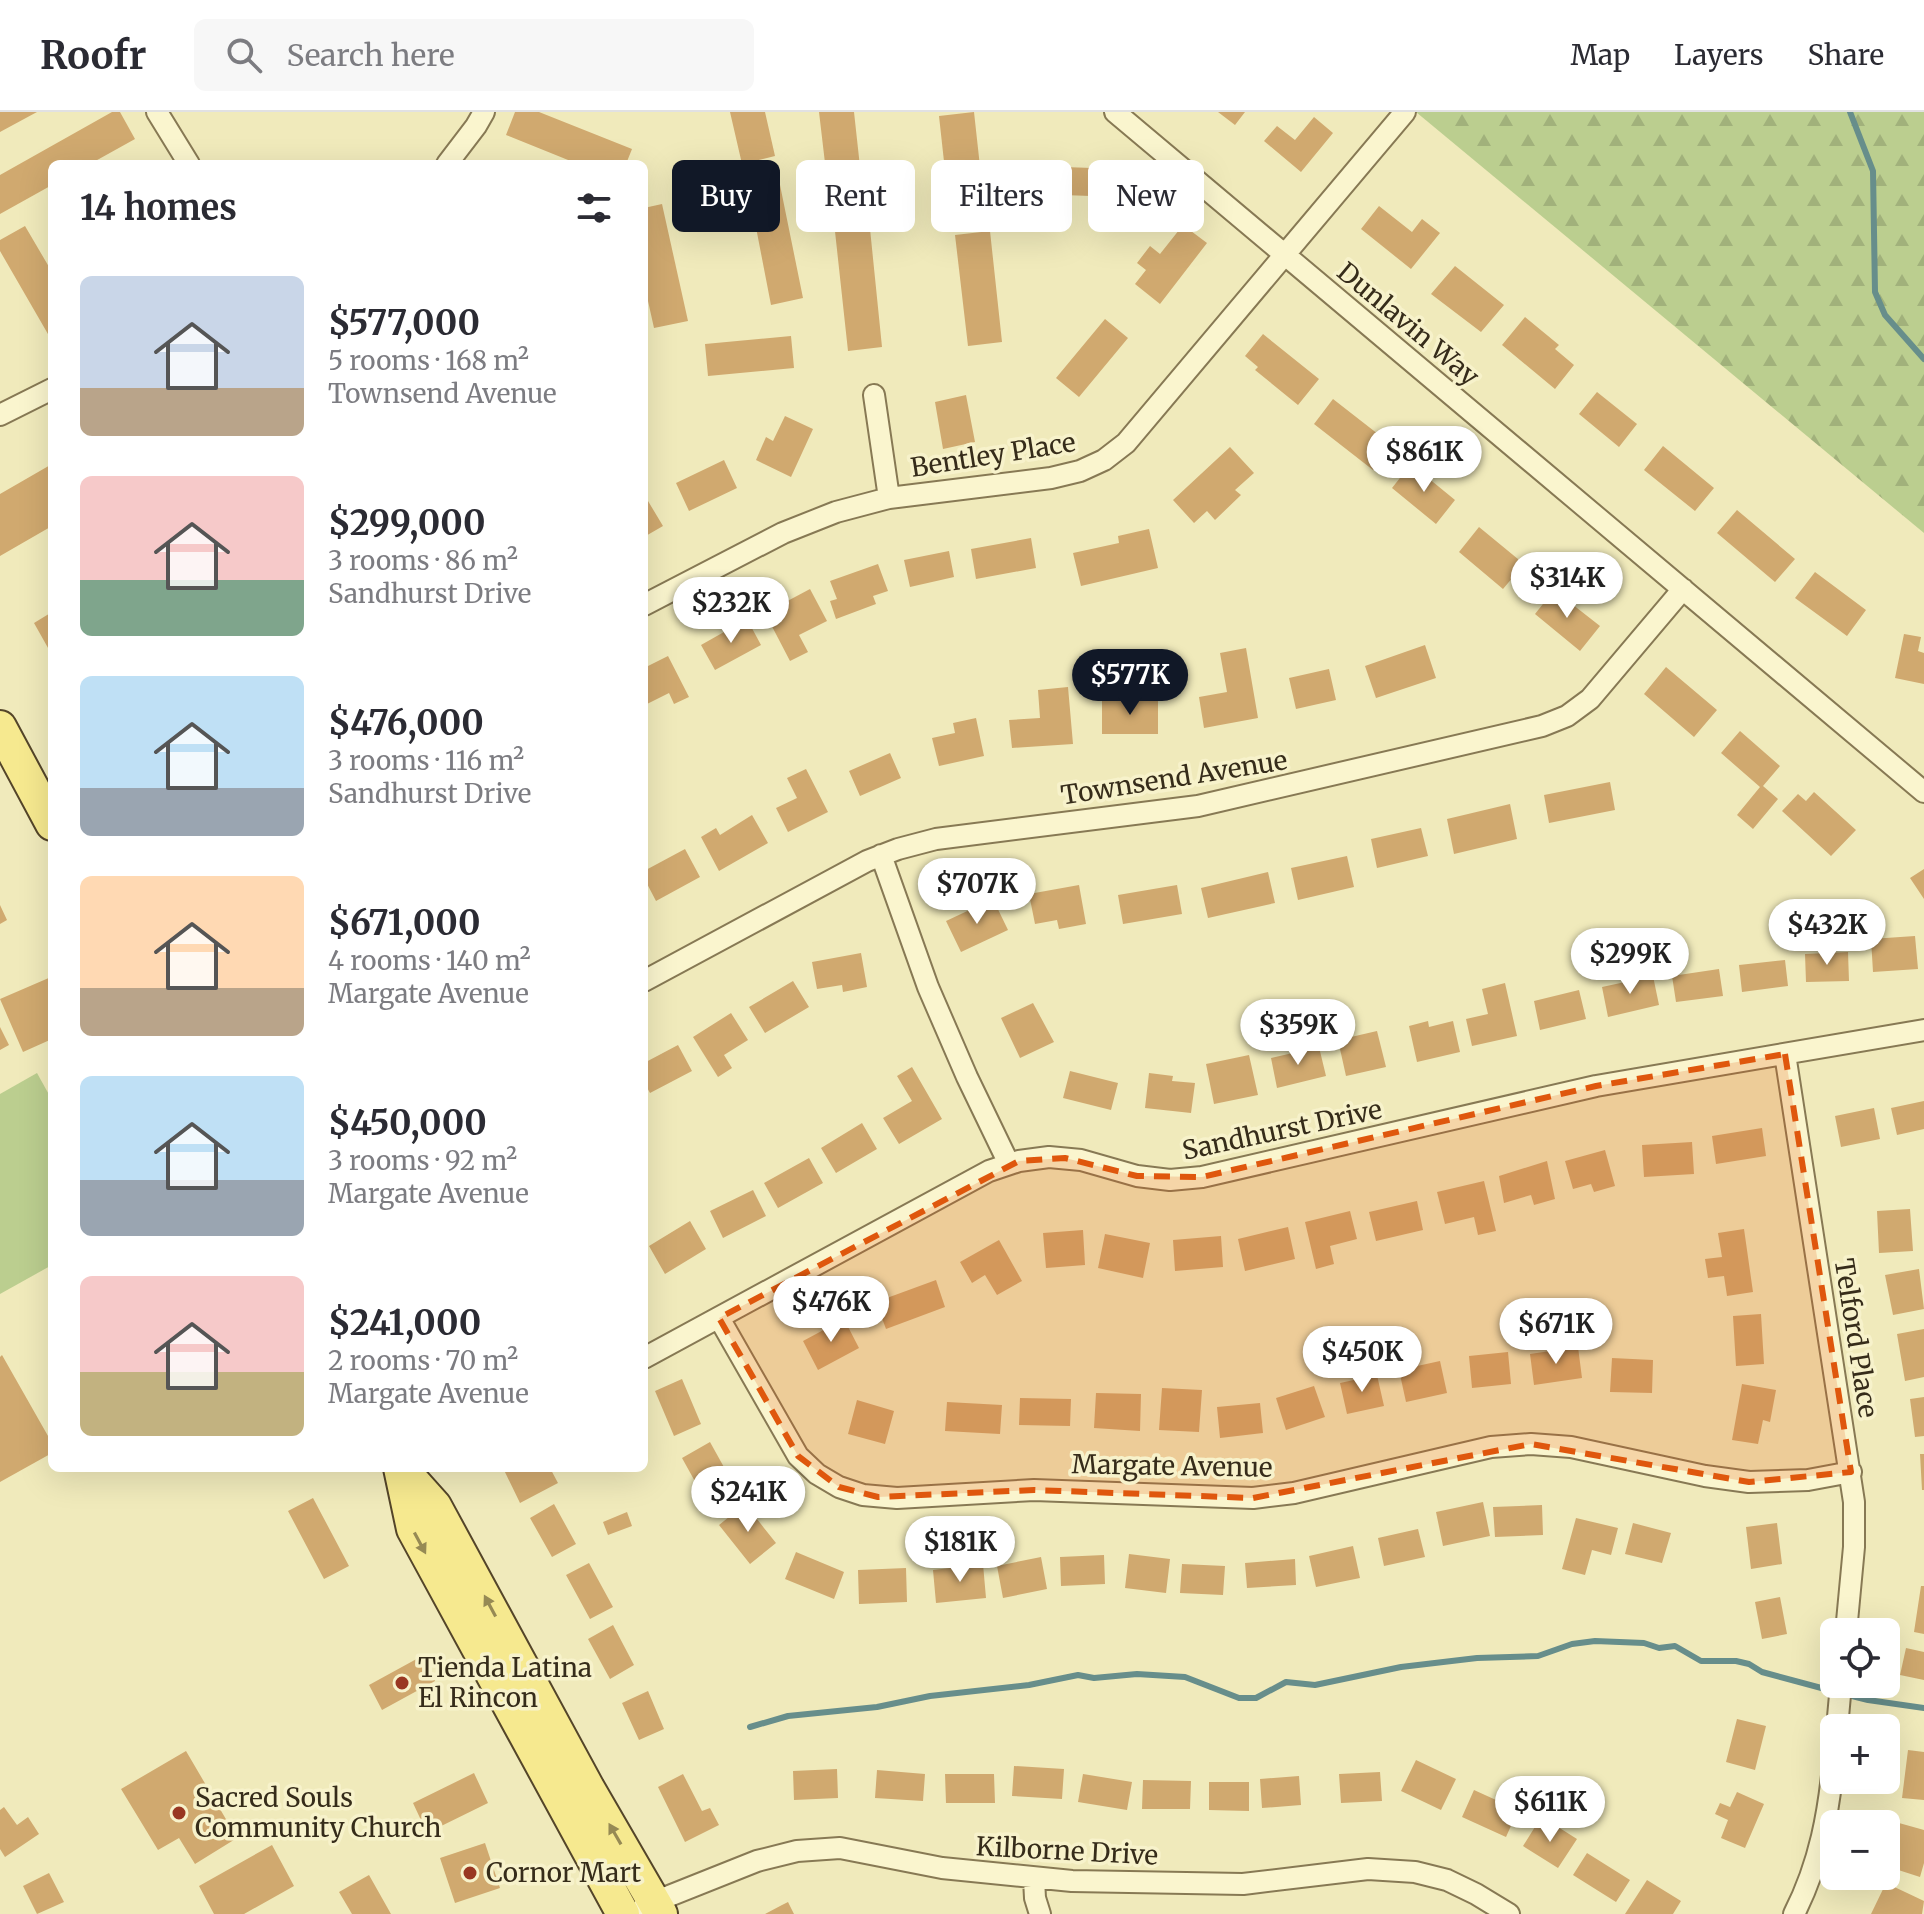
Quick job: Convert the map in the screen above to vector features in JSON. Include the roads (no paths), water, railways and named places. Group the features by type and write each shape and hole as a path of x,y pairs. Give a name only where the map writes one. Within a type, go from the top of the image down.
{"main road":[{"path":"0,727 48,817"},
{"path":"401,1472 413,1529 623,1914"},
{"path":"404,1472 435,1506 588,1788 658,1908"}],"street":[{"path":"157,112 187,160"},
{"path":"450,160 484,112"},
{"name":"Dunlavin Way","path":"1115,112 1924,792"},
{"name":"Bentley Place","path":"648,603 809,522 889,498 1051,478 1080,471 1104,460 1126,443 1405,112"},
{"path":"0,415 48,391"},
{"path":"874,395 889,498"},
{"name":"Townsend Avenue","path":"648,979 881,855 936,839 1233,800 1542,726 1567,716 1590,699 1683,589"},
{"path":"881,855 928,987 1009,1164"},
{"name":"Sandhurst Drive","path":"648,1356 989,1171 1009,1164 1049,1157 1065,1158 1137,1176 1170,1180 1202,1177 1596,1086 1924,1030"},
{"name":"Telford Place","path":"1785,1054 1851,1472 1855,1524 1847,1618"},
{"name":"Margate Avenue","path":"719,1318 798,1456 817,1474 839,1487 878,1497 1049,1490 1253,1498 1294,1493 1491,1447 1531,1444 1571,1447 1695,1474 1749,1482 1808,1480 1851,1472"},
{"path":"1794,1914 1817,1861 1829,1794"},
{"name":"Kilborne Drive","path":"623,1914 658,1908 757,1861 810,1849 856,1850 942,1868 1034,1879 1243,1884 1385,1869 1447,1880 1509,1914"},
{"path":"1034,1879 1040,1914"}],"waterway":[{"path":"1850,112 1873,171 1875,292 1885,315 1924,359"},
{"path":"750,1727 788,1716 877,1707 930,1696 1029,1685 1078,1675 1094,1678 1137,1674 1185,1677 1239,1698 1256,1698 1286,1682 1315,1685 1401,1667 1477,1658 1538,1656 1572,1644 1595,1641 1644,1643 1659,1648 1675,1646 1701,1661 1736,1661 1762,1672 1840,1693 1924,1708"}],"place":[{"name":"Tienda Latina El Rincon","path":"402,1683"},
{"name":"Sacred Souls Community Church","path":"179,1813"},
{"name":"Cornor Mart","path":"470,1873"}]}
